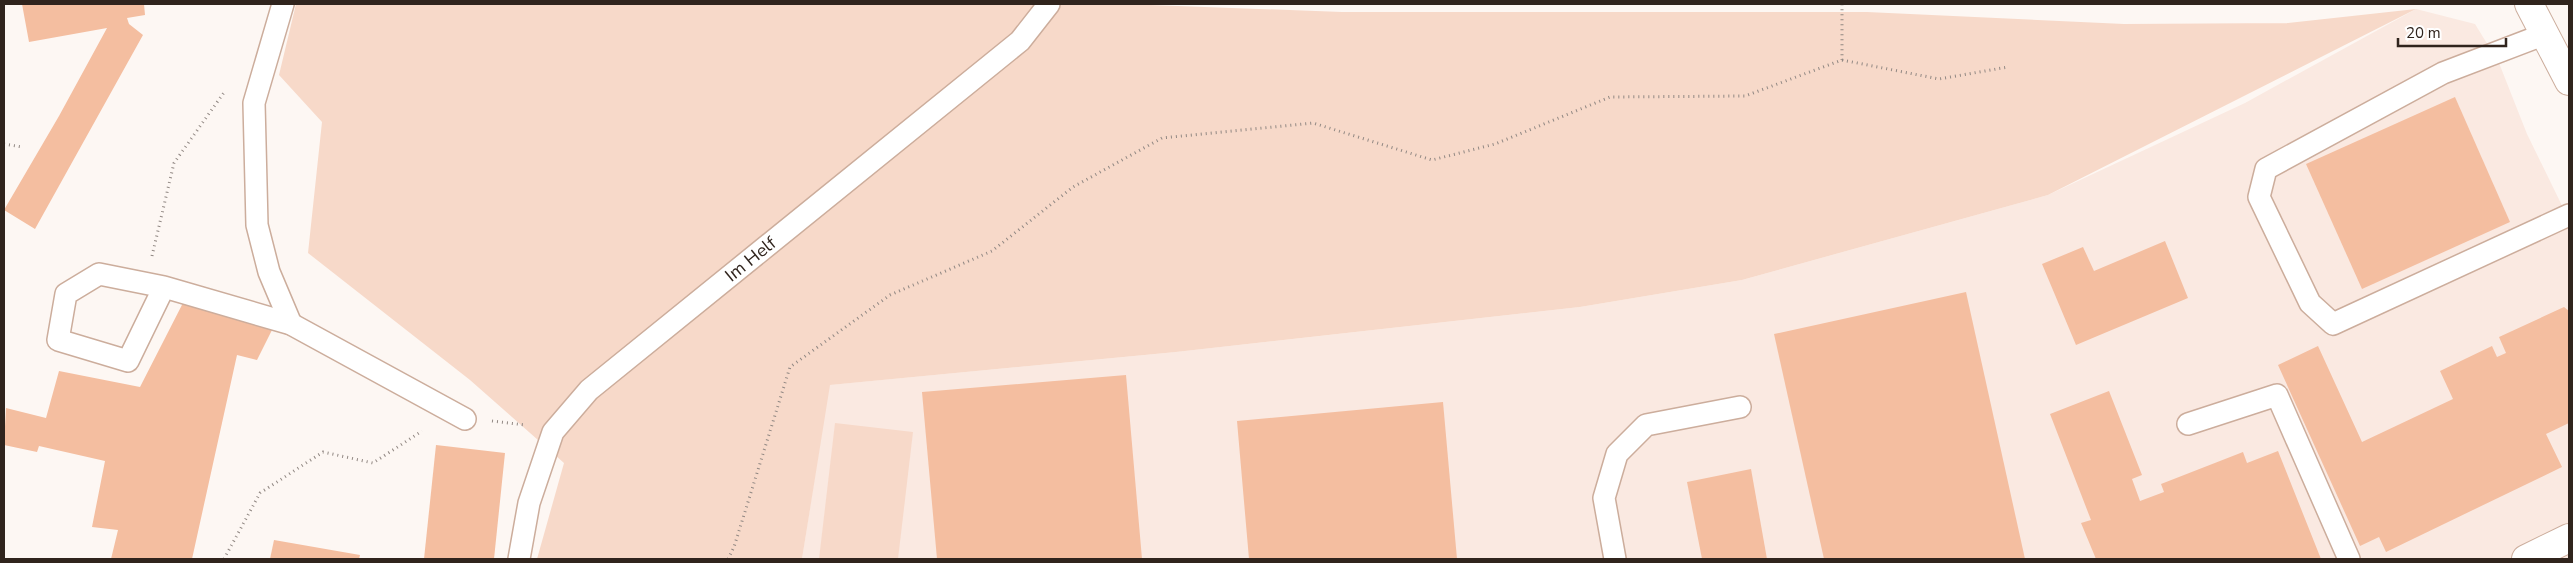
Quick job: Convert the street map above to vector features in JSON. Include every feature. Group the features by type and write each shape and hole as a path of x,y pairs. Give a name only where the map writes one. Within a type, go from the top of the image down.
{"street":[{"path":"2528,4 2569,82"},
{"path":"2526,559 2569,538"}],"lane":[{"path":"283,4 254,103 257,225 269,272 291,324"},
{"name":"Im Helf","path":"519,559 529,503 553,432 589,390 634,351 1020,41 1049,4"},
{"path":"2545,34 2443,73 2266,168 2259,197 2310,303 2333,324 2569,215"},
{"path":"155,285 128,361 58,340 66,294 99,274 155,285 291,324 465,419"},
{"path":"2188,424 2277,395 2349,559"},
{"path":"1615,559 1604,498 1617,454 1646,424 1740,407"}],"path":[{"path":"1842,4 1842,60"},
{"path":"728,559 734,547 790,367 890,295 992,251 1073,187 1162,138 1313,123 1432,160 1495,144 1610,97 1745,96 1842,60 1939,79 2008,67"},
{"path":"155,285 174,163 228,88"},
{"path":"4,144 22,147"},
{"path":"224,559 260,493 323,452 373,463 417,432 465,419 515,422 553,432"}],"shaded area":[{"path":"296,4 1124,4 1342,12 1867,12 2124,24 2288,23 2416,9 2048,195 1742,280 1580,307 1176,352 830,385 802,559 537,559 564,463 470,380 308,253 322,122 279,75"},
{"path":"2416,9 2475,24 2499,63 2527,134 2569,220 2569,559 802,559 829,385 1176,352 1580,307 1742,280 2048,195 2245,103"},
{"path":"835,423 913,432 898,559 819,559"}],"building":[{"path":"22,4 144,4 145,15 127,18 129,24 143,35 35,229 4,210 59,116 107,28 29,42"},
{"path":"2455,97 2510,222 2362,289 2306,164"},
{"path":"2165,241 2188,298 2076,345 2042,264 2083,247 2094,271"},
{"path":"1966,292 2025,559 1824,559 1774,334"},
{"path":"185,299 275,324 257,360 237,355 192,559 111,559 118,530 92,527 105,461 39,446 37,452 4,445 6,408 46,418 59,371 140,387"},
{"path":"2564,307 2569,311 2569,423 2546,434 2562,467 2386,552 2379,537 2360,546 2278,365 2318,346 2362,442 2453,399 2440,371 2492,346 2497,357 2506,353 2499,337"},
{"path":"1126,375 1142,559 937,559 922,392"},
{"path":"2109,391 2142,475 2132,479 2140,501 2164,492 2161,484 2243,452 2247,463 2278,451 2321,559 2096,559 2081,523 2091,520 2050,414"},
{"path":"1443,402 1457,559 1249,559 1237,421"},
{"path":"436,445 505,453 494,559 424,559"},
{"path":"1751,469 1767,559 1702,559 1687,482"},
{"path":"274,540 360,555 359,559 270,559"}]}
